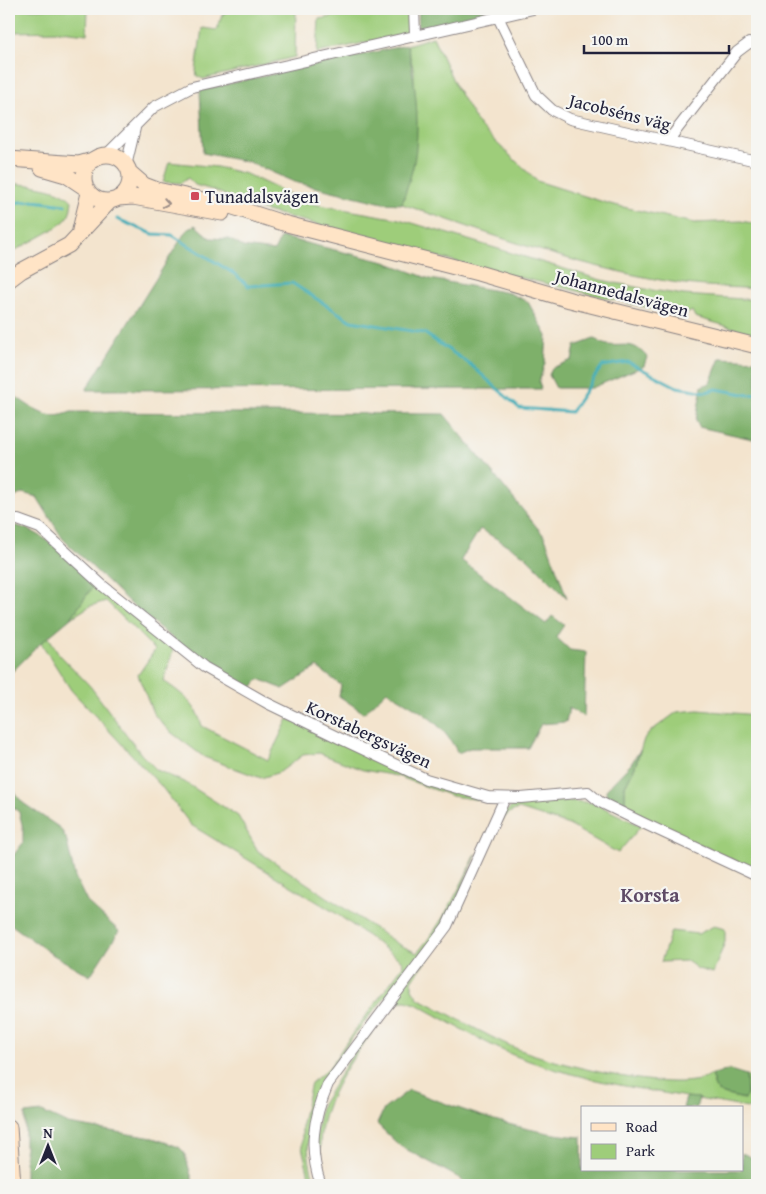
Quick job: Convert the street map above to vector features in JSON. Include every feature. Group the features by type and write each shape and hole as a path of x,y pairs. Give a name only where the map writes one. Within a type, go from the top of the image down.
{"main road":[{"path":"79,233 88,191 84,174 100,158"},
{"path":"9,280 21,270 60,251 127,188 128,169 120,159 100,158 79,164 13,160"},
{"path":"13,160 66,175 96,198 114,199"},
{"name":"Johannedalsvägen","path":"128,169 144,185 157,190 219,203 283,223 478,273 570,300 757,346"},
{"name":"Johannedalsvägen","path":"114,199 133,197 255,220 283,223"},
{"name":"Johannedalsvägen","path":"478,273 572,292 757,340"},
{"path":"9,1127 13,1185"}],"street":[{"path":"414,9 415,35"},
{"path":"100,158 135,128 154,107 192,86 533,9"},
{"name":"Jacobséns väg","path":"498,17 536,95 552,110 570,119 757,161"},
{"path":"668,141 737,52 749,43 757,43"},
{"path":"128,169 135,128"},
{"name":"Korstabergsvägen","path":"9,520 18,520 40,528 102,586 170,642 204,667 267,703 426,779 472,794 505,798 588,792 600,802 757,876"},
{"path":"321,1185 313,1158 312,1143 318,1106 328,1084 447,926 505,798"}],"green space":[{"path":"9,9 88,9 87,34 61,31 9,32"},
{"path":"342,9 413,9 409,33 317,53 319,19 331,17"},
{"path":"419,9 485,9 482,16 422,31 418,25"},
{"path":"229,10 296,10 295,57 203,79 197,76 196,70 202,28 217,30 222,15"},
{"path":"433,37 456,87 480,127 537,181 610,204 694,223 741,221 757,224 757,289 685,284 613,270 542,251 402,204 413,166 414,71 407,45"},
{"path":"407,45 415,90 417,138 413,167 402,204 383,203 294,182 249,162 203,153 200,90"},
{"path":"169,162 217,167 246,174 308,203 399,219 601,280 684,295 757,300 757,335 695,317 692,311 683,316 480,268 248,206 216,191 195,185 188,178 181,183 163,182"},
{"path":"9,183 52,189 67,196 72,201 69,215 64,221 9,254"},
{"path":"195,225 210,238 229,239 243,247 274,251 281,237 385,262 430,279 509,293 528,302 547,336 545,363 539,382 541,389 86,390 186,231"},
{"path":"594,339 606,345 629,345 637,348 647,357 644,366 592,388 556,388 549,375 552,368 572,360 575,346"},
{"path":"720,358 757,360 757,440 699,427 696,420 702,386 710,383"},
{"path":"16,397 42,413 55,416 71,412 444,414 545,537 567,598 524,555 480,529 461,560 546,624 552,616 564,625 556,637 570,650 586,652 584,717 569,708 566,722 541,724 528,748 470,748 458,753 436,723 409,704 387,691 364,713 339,696 341,685 317,667 283,689 259,679 250,690 178,643 132,605 63,539 37,497 22,493 9,501 9,398"},
{"path":"9,525 21,527 45,539 95,583 71,618 41,643 9,675"},
{"path":"95,583 173,650 164,681 183,695 192,705 202,726 268,760 288,719 426,782 488,801 452,796 397,776 363,770 319,753 303,755 280,772 261,778 204,757 168,730 153,713 138,675 155,650 106,601 90,606 71,618"},
{"path":"48,636 59,654 90,686 141,754 157,770 186,783 238,816 258,851 398,944 417,953 443,918 477,854 437,936 352,1039 333,1066 319,1094 310,1123 309,1154 316,1185 311,1185 302,1147 302,1123 311,1083 329,1068 403,966 402,961 337,914 191,825 161,786 71,690 41,643"},
{"path":"698,710 757,715 757,871 625,810 625,786 635,767 644,739 651,731 677,712"},
{"path":"640,750 635,767 625,786 625,810 607,801 606,790 631,764"},
{"path":"9,786 23,803 60,828 66,838 75,877 87,902 119,931 90,976 50,953 9,923 9,861 23,843 23,828 19,812 9,804"},
{"path":"572,801 594,803 641,826 618,853 569,825 519,809 508,814 495,831 505,812 517,803"},
{"path":"714,926 725,929 725,942 713,973 698,969 687,961 661,962 671,931 698,934"},
{"path":"429,957 412,981 412,989 418,998 501,1042 555,1061 646,1080 674,1082 697,1080 713,1074 713,1081 717,1090 726,1095 744,1099 747,1095 746,1075 757,1084 757,1110 744,1106 603,1082 543,1066 513,1055 476,1037 416,1004 406,1001 396,1002 349,1064 326,1110 321,1134 321,1159 328,1185 326,1185 315,1142 321,1106 362,1039 404,985"},
{"path":"730,1070 746,1075 747,1095 744,1099 721,1093 715,1086 713,1074"},
{"path":"409,1090 494,1120 538,1131 581,1137 581,1172 744,1172 744,1154 757,1160 757,1185 464,1185 461,1179 400,1146 377,1124 384,1109"},
{"path":"686,1097 699,1098 697,1106 684,1106"},
{"path":"42,1112 68,1124 153,1138 179,1147 184,1152 194,1185 25,1185 25,1114"}],"waterway":[{"path":"9,203 34,201 65,205"},
{"path":"117,219 153,234 172,235 236,275 248,286 292,283 351,321 424,333 471,365 519,408 571,412 602,366 628,362 677,387 706,392 716,389 749,395 757,394"}],"place":[{"name":"Tunadalsvägen","path":"195,196"}],"district":[{"name":"Korsta","path":"650,894"}]}
